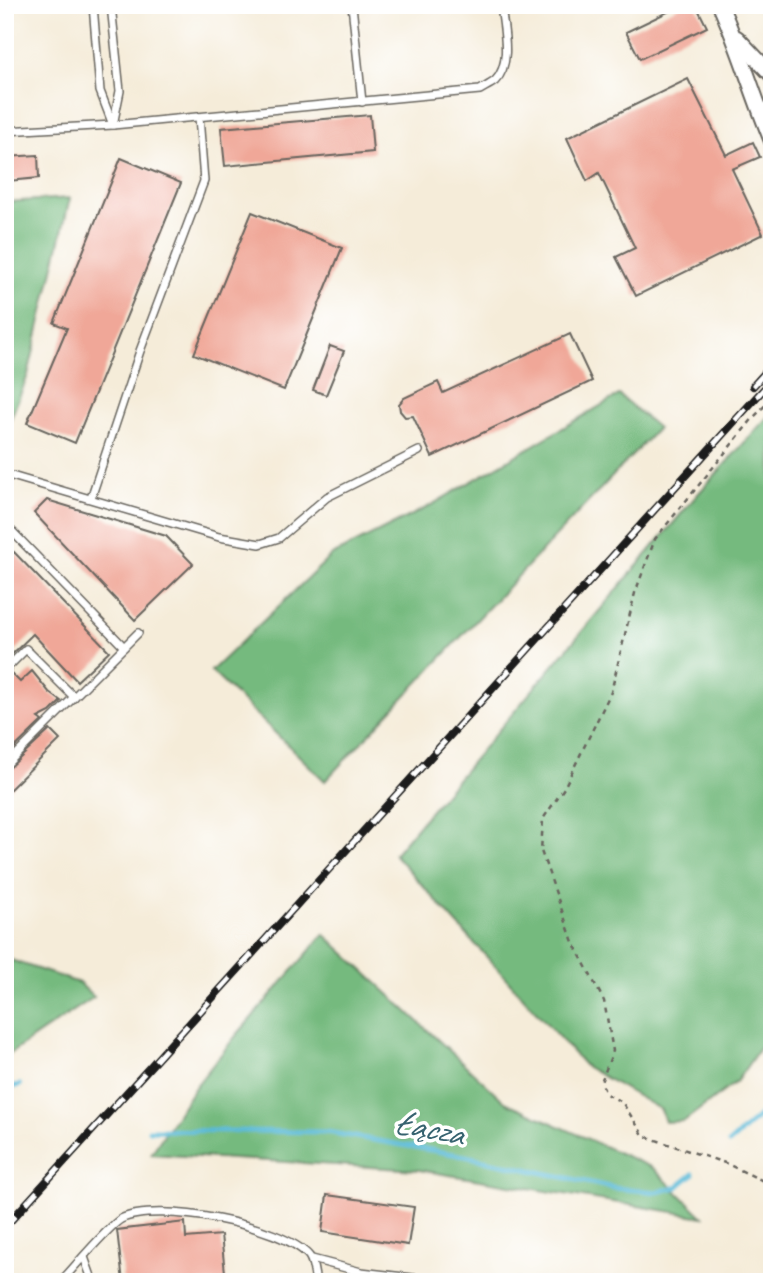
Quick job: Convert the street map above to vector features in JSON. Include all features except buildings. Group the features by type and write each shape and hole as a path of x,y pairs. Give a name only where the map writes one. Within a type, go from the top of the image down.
{"street":[{"path":"720,5 772,141"},
{"path":"733,34 772,75"}],"lane":[{"path":"93,5 100,91 113,125"},
{"path":"111,5 120,91 113,125"},
{"path":"352,5 362,102"},
{"path":"5,131 113,125 480,90 495,81 502,68 505,54 501,5"},
{"path":"91,498 140,351 204,181 199,117"},
{"path":"5,474 219,537 260,544 279,538 327,497 419,452"},
{"path":"5,524 124,647"},
{"path":"5,766 138,633"},
{"path":"5,670 26,649 74,697"},
{"path":"65,1277 119,1220 138,1214 179,1212 276,1235 300,1248 312,1259 364,1273 447,1282"},
{"path":"84,1257 93,1282"},
{"path":"312,1259 316,1282"},
{"path":"364,1273 364,1282"}],"path":[{"path":"772,398 754,416 655,539 635,593 611,692 564,788 542,819 541,851 573,942 604,1001 613,1051 601,1082 606,1094 622,1102 644,1136 725,1163 772,1185"}],"green space":[{"path":"70,198 28,375 5,433 5,202"},
{"path":"619,395 658,428 325,781 211,671 332,555 426,508"},
{"path":"772,412 772,1030 736,1082 684,1121 665,1122 661,1110 585,1066 394,854 697,495"},
{"path":"324,934 505,1102 653,1168 703,1217 419,1170 151,1154 195,1087"},
{"path":"5,958 79,983 94,997 5,1057"}],"waterway":[{"name":"Łącza","path":"5,1088 20,1085"},
{"name":"Łącza","path":"729,1143 764,1112 772,1099"},
{"name":"Łącza","path":"149,1130 327,1132 465,1156 614,1188 657,1192 677,1187 693,1174"}],"railway":[{"path":"753,386 772,365"},
{"path":"5,1227 772,380"}]}
